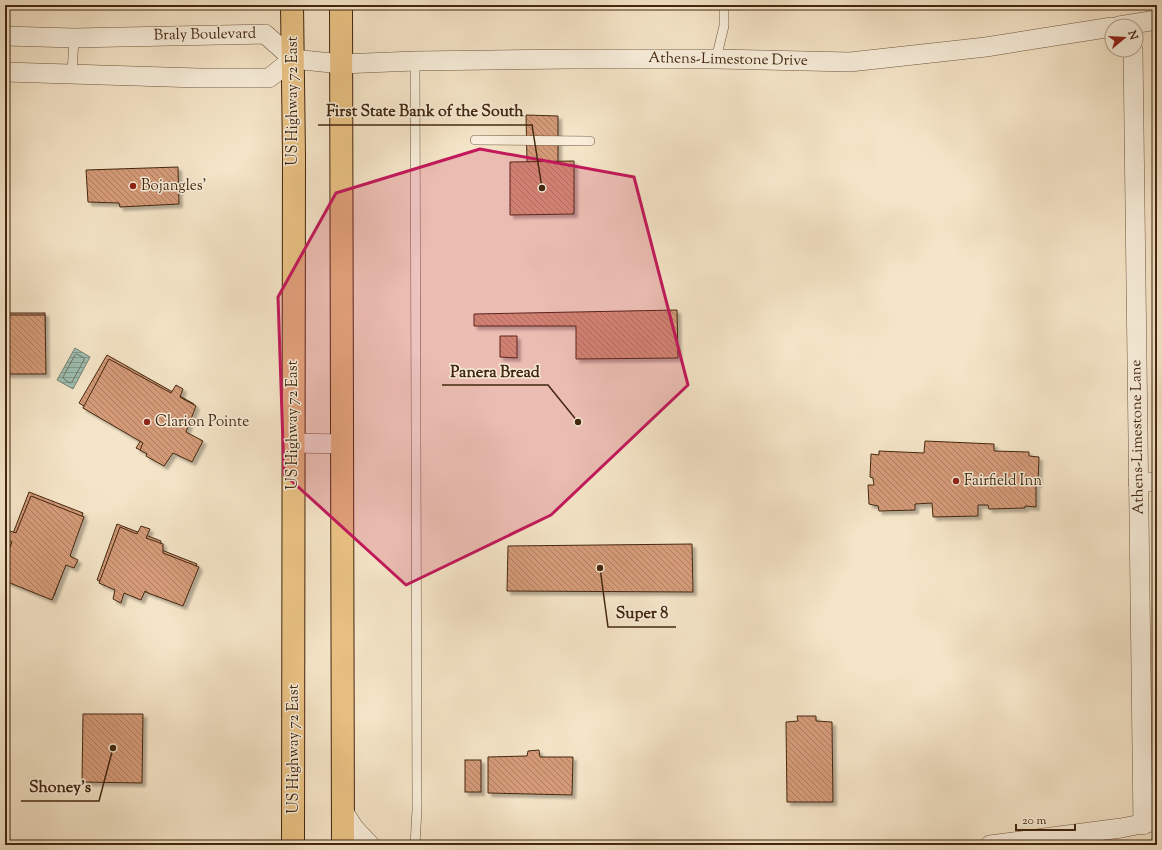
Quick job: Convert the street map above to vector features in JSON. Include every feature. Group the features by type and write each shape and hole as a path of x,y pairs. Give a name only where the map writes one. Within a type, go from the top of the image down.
{"highway":[{"name":"US Highway 72 East","path":"292,5 293,845"},
{"path":"341,5 342,845"}],"street":[{"path":"1144,22 1157,20"},
{"name":"Athens-Limestone Drive","path":"293,59 342,64 415,61 716,58 850,62 986,47 1104,28"},
{"name":"Braly Boulevard","path":"5,36 74,38 265,34 293,59"},
{"name":"Athens-Limestone Lane","path":"1133,58 1148,482 1150,823"},
{"path":"5,72 199,78 268,78 293,59"},
{"path":"293,443 342,444"},
{"path":"343,811 354,828 370,845"},
{"path":"990,845 1150,823"}],"lane":[{"path":"716,58 724,26 724,5"},
{"path":"72,74 74,38"},
{"path":"415,61 418,809 415,845"},
{"path":"475,140 590,141"}],"highlighted area":[{"path":"480,149 634,177 688,385 551,515 406,585 284,474 278,297 336,193"}],"water":[{"path":"75,348 90,357 73,389 57,380"}],"building":[{"path":"526,115 558,116 558,162 527,162"},
{"path":"574,161 574,214 510,215 510,162"},
{"name":"Bojangles'","path":"178,167 179,204 120,207 119,203 88,202 86,170"},
{"path":"677,310 678,358 576,359 576,326 474,326 474,314"},
{"path":"5,313 45,313 45,370 5,370"},
{"path":"5,315 45,315 46,374 5,374"},
{"path":"500,336 517,336 517,358 500,357"},
{"name":"Clarion Pointe","path":"107,355 194,404 163,461 136,448 141,440 79,403"},
{"name":"Clarion Pointe","path":"109,359 171,393 176,385 183,389 180,397 196,406 186,432 203,441 192,462 173,453 164,466 146,456 147,454 140,450 143,443 83,408"},
{"name":"Fairfield Inn","path":"925,441 994,444 994,451 1029,452 1029,456 1039,457 1038,484 1028,484 1036,485 1036,507 1025,506 1025,508 989,509 988,505 978,505 978,516 933,517 932,503 915,504 915,510 879,511 878,506 869,504 868,485 874,485 873,478 870,477 871,454 879,455 879,451 924,453"},
{"path":"29,492 83,513 54,596 5,578 5,554"},
{"path":"31,496 84,517 70,556 78,560 74,568 66,565 52,600 5,581 5,560 12,542 5,539 5,536 7,530 16,533"},
{"path":"117,524 161,541 159,549 197,564 183,604 143,591 140,598 97,580"},
{"path":"141,526 150,529 146,538 163,544 163,553 199,567 183,606 145,591 141,600 124,593 121,603 113,599 115,590 99,583 120,527 137,534"},
{"path":"692,544 693,592 507,591 508,546"},
{"path":"83,714 143,714 142,783 82,782"},
{"path":"797,716 816,716 816,721 832,722 833,802 787,802 786,722 798,721"},
{"path":"539,750 540,757 573,757 572,795 488,793 488,757 527,756 528,751"},
{"path":"465,760 481,760 481,792 465,792"}],"place":[{"name":"Bojangles'","path":"133,186"},
{"name":"First State Bank of the South","path":"542,188"},
{"name":"Clarion Pointe","path":"147,422"},
{"name":"Panera Bread","path":"578,422"},
{"name":"Fairfield Inn","path":"956,481"},
{"name":"Super 8","path":"600,568"},
{"name":"Shoney's","path":"113,748"}]}
